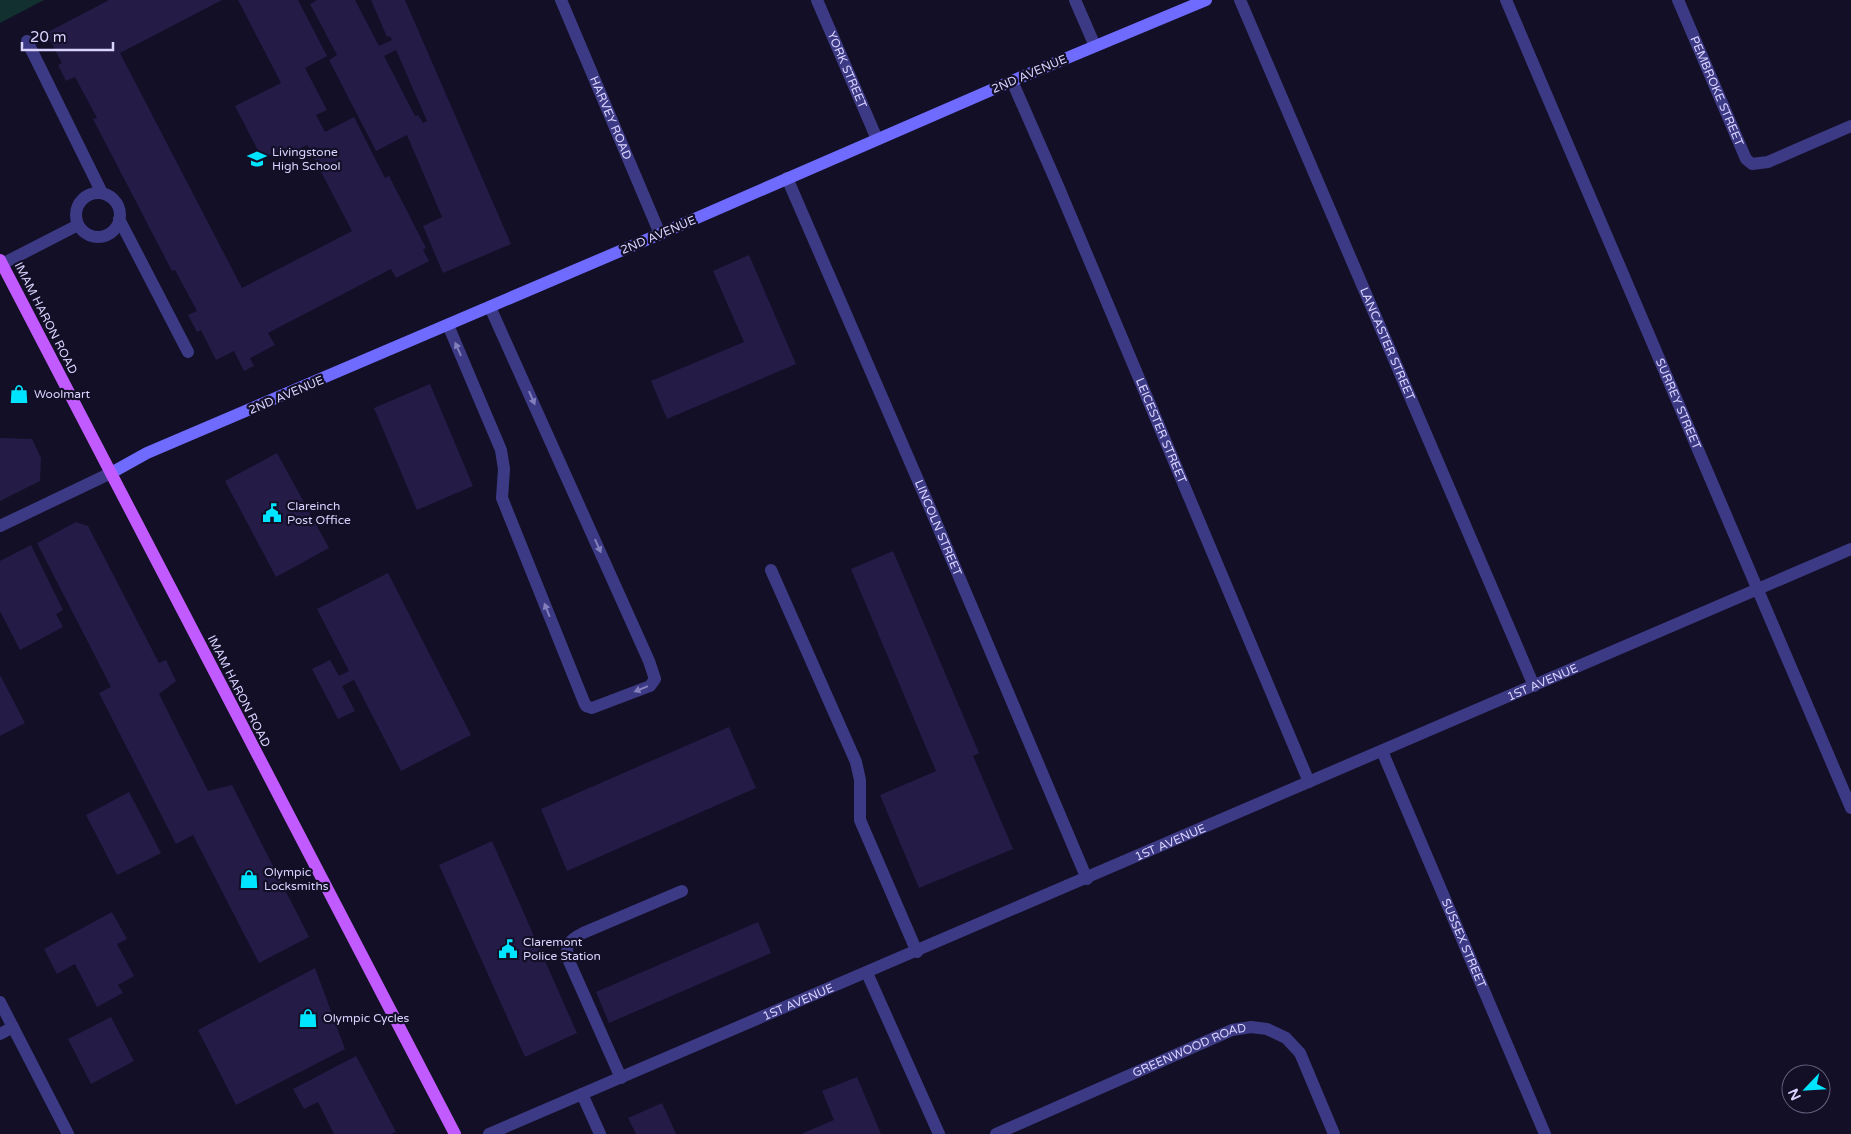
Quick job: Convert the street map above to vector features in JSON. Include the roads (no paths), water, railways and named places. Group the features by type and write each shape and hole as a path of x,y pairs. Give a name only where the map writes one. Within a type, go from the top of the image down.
{"main road":[{"name":"IMAM HARON ROAD","path":"1,262 455,1134"}],"street":[{"name":"HARVEY ROAD","path":"561,0 660,234"},
{"name":"YORK STREET","path":"818,0 877,139"},
{"path":"1075,0 1095,46"},
{"name":"2ND AVENUE","path":"111,473 147,453 1012,81 1206,0"},
{"name":"LANCASTER STREET","path":"1240,0 1534,686"},
{"name":"SURREY STREET","path":"1506,0 1851,808"},
{"name":"PEMBROKE STREET","path":"1678,0 1746,159 1752,164 1768,162 1851,126"},
{"path":"27,41 102,193"},
{"name":"LEICESTER STREET","path":"1012,81 1309,782"},
{"name":"LINCOLN STREET","path":"787,178 931,510 1087,879"},
{"path":"92,193 102,193 111,197 118,205 120,214 118,224 112,232 104,236 94,237 85,233 78,225 75,216 83,198 92,193"},
{"path":"119,219 188,352"},
{"path":"1,262 78,225"},
{"path":"448,325 501,450 504,469 502,498 586,706 592,708 650,686 655,679 654,672 490,307"},
{"path":"0,526 111,473"},
{"name":"1ST AVENUE","path":"489,1134 1087,879 1851,549"},
{"path":"771,570 856,762 860,780 860,820 917,952"},
{"name":"SUSSEX STREET","path":"1382,751 1545,1134"},
{"path":"621,1078 569,961 566,952 567,945 574,938 584,933 682,891"},
{"path":"866,973 938,1134"},
{"path":"0,1002 68,1134"},
{"path":"0,1034 13,1027"},
{"name":"GREENWOOD ROAD","path":"996,1134 1232,1030 1252,1027 1267,1029 1286,1038 1300,1053 1334,1134"},
{"path":"582,1094 600,1134"}],"place":[{"name":"Livingstone High School","path":"257,159"},
{"name":"Woolmart","path":"19,394"},
{"name":"Clareinch Post Office","path":"272,513"},
{"name":"Olympic Locksmiths","path":"249,879"},
{"name":"Claremont Police Station","path":"508,949"},
{"name":"Olympic Cycles","path":"308,1018"}]}
